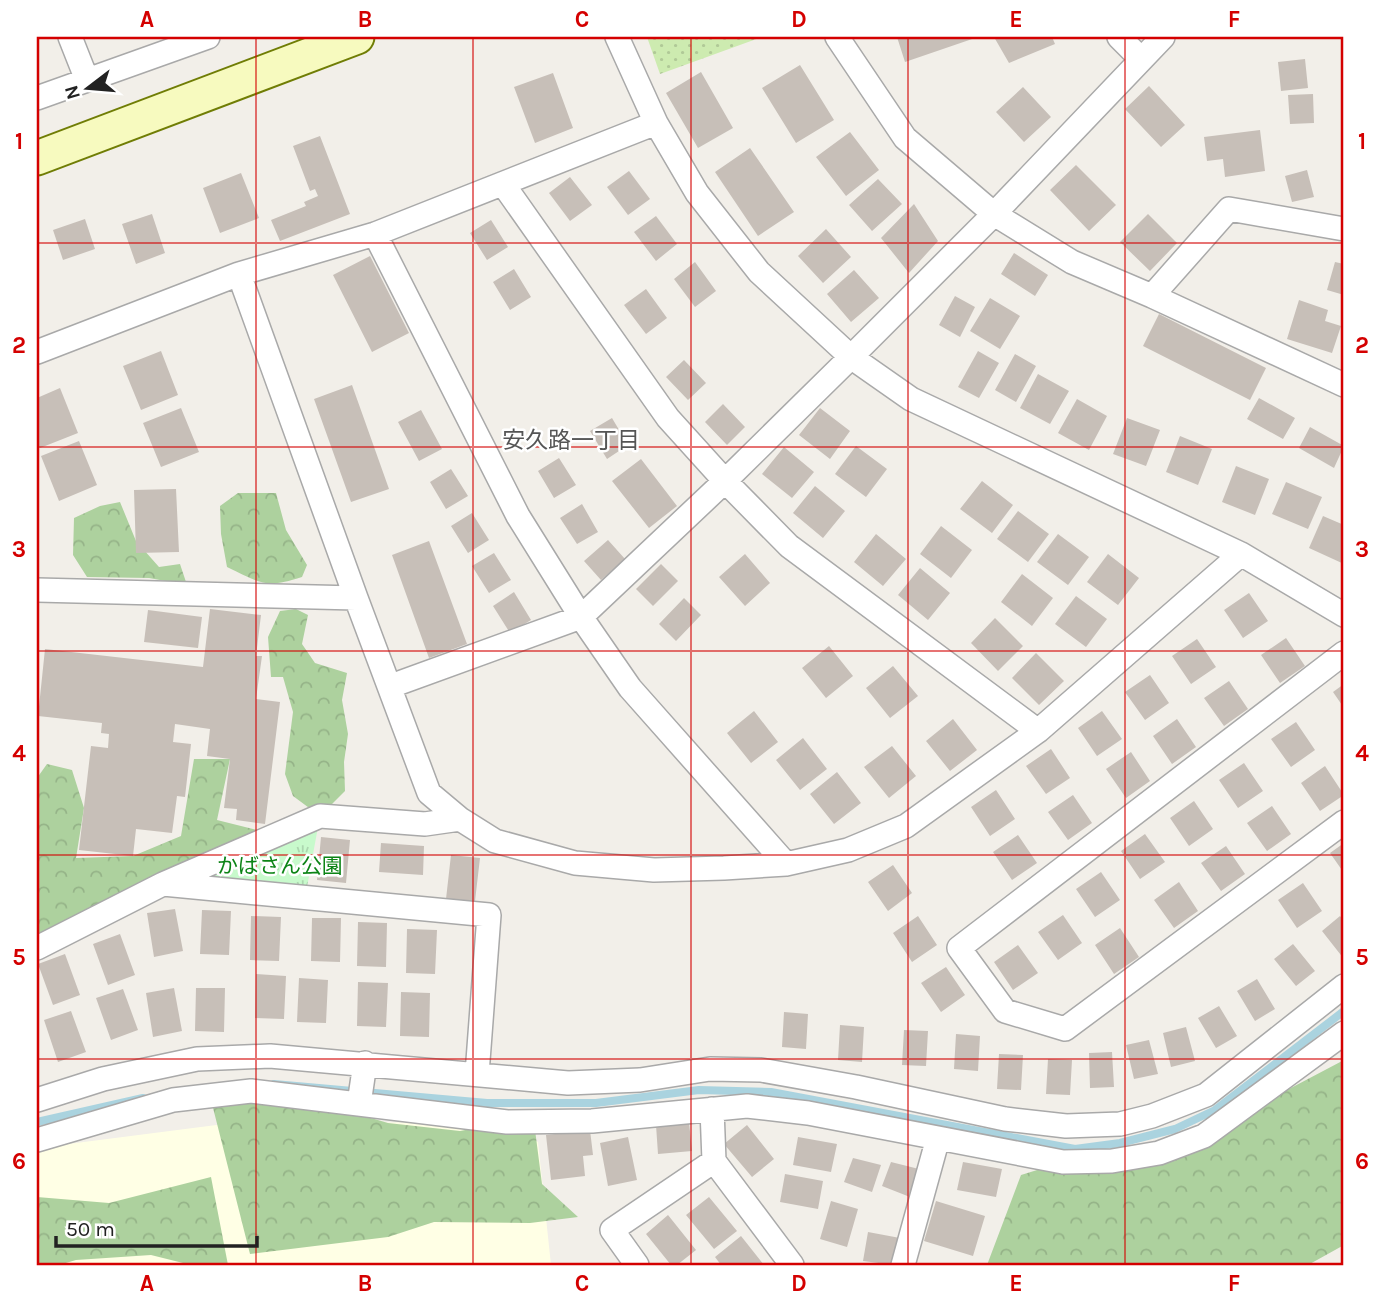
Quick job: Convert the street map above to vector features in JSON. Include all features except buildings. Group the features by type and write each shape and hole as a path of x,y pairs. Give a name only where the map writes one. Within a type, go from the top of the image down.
{"street":[{"path":"70,37 86,80"},
{"path":"37,98 208,37"},
{"path":"37,158 357,37"},
{"path":"617,37 656,123 697,193 759,272 852,357 911,399 1241,554 1344,615"},
{"path":"837,37 905,138 994,214 1072,262 1344,385"},
{"path":"1119,37 1141,59"},
{"path":"391,686 581,617 852,357 994,214 1163,37"},
{"path":"37,352 239,274 375,234 656,123"},
{"path":"503,184 668,418 725,481 789,545 1038,731"},
{"path":"1152,296 1229,209 1344,229"},
{"path":"375,234 518,516 581,617 630,688 786,864"},
{"path":"239,274 429,793 460,819 495,841 575,863 654,870 723,869 786,864 848,850 906,826 1038,731 1241,554"},
{"path":"37,590 356,598"},
{"path":"1344,653 959,948 1005,1011 1065,1029 1344,822"},
{"path":"37,948 163,884 320,816 425,824 460,819"},
{"path":"163,884 489,915 477,1074"},
{"path":"37,1100 103,1079 197,1059 270,1056 568,1083 640,1080 710,1069 761,1070 1005,1119 1066,1126 1120,1124 1152,1116 1206,1095 1344,986"},
{"path":"37,1140 173,1100 251,1091 507,1122 592,1121 747,1106 808,1113 1063,1162 1112,1161 1159,1153 1204,1136 1344,1033"},
{"path":"359,1104 365,1063"},
{"path":"712,1109 714,1161 792,1265"},
{"path":"997,1149 1005,1119"},
{"path":"903,1265 938,1138"},
{"path":"637,1265 612,1230 714,1161"}],"shaded area":[{"path":"507,1122 538,1142 551,1265 37,1265 37,1148 232,1123"}],"green space":[{"path":"647,37 762,37 660,74"},
{"path":"238,493 276,493 286,530 307,565 302,577 279,583 263,582 227,567 221,534 220,506"},
{"path":"120,502 136,541 159,567 180,564 187,585 149,578 87,577 73,555 74,518 100,506"},
{"path":"296,609 308,615 302,644 315,663 347,673 342,700 348,734 344,762 345,791 320,816 293,796 285,774 293,712 283,677 271,677 268,637 280,611"},
{"path":"194,759 230,759 217,820 265,832 37,937 37,778 47,764 72,770 84,808 76,858 133,856 181,836"},
{"name":"かばさん公園","path":"320,816 305,898 163,884"},
{"path":"1344,1060 1344,1245 1308,1265 987,1265 1021,1175 1063,1162 1213,1129"},
{"path":"210,1096 299,1097 388,1123 460,1131 507,1122 534,1122 542,1184 578,1217 530,1223 434,1222 388,1237 250,1254"},
{"path":"211,1177 228,1265 191,1265 151,1255 37,1265 37,1197 109,1203"}],"waterway":[{"path":"274,1084 487,1103 596,1103 699,1090 771,1092 1075,1149 1120,1143 1175,1129 1215,1110 1344,1011"},
{"path":"37,1122 143,1098"}],"district":[{"name":"安久路一丁目","path":"571,440"}]}
